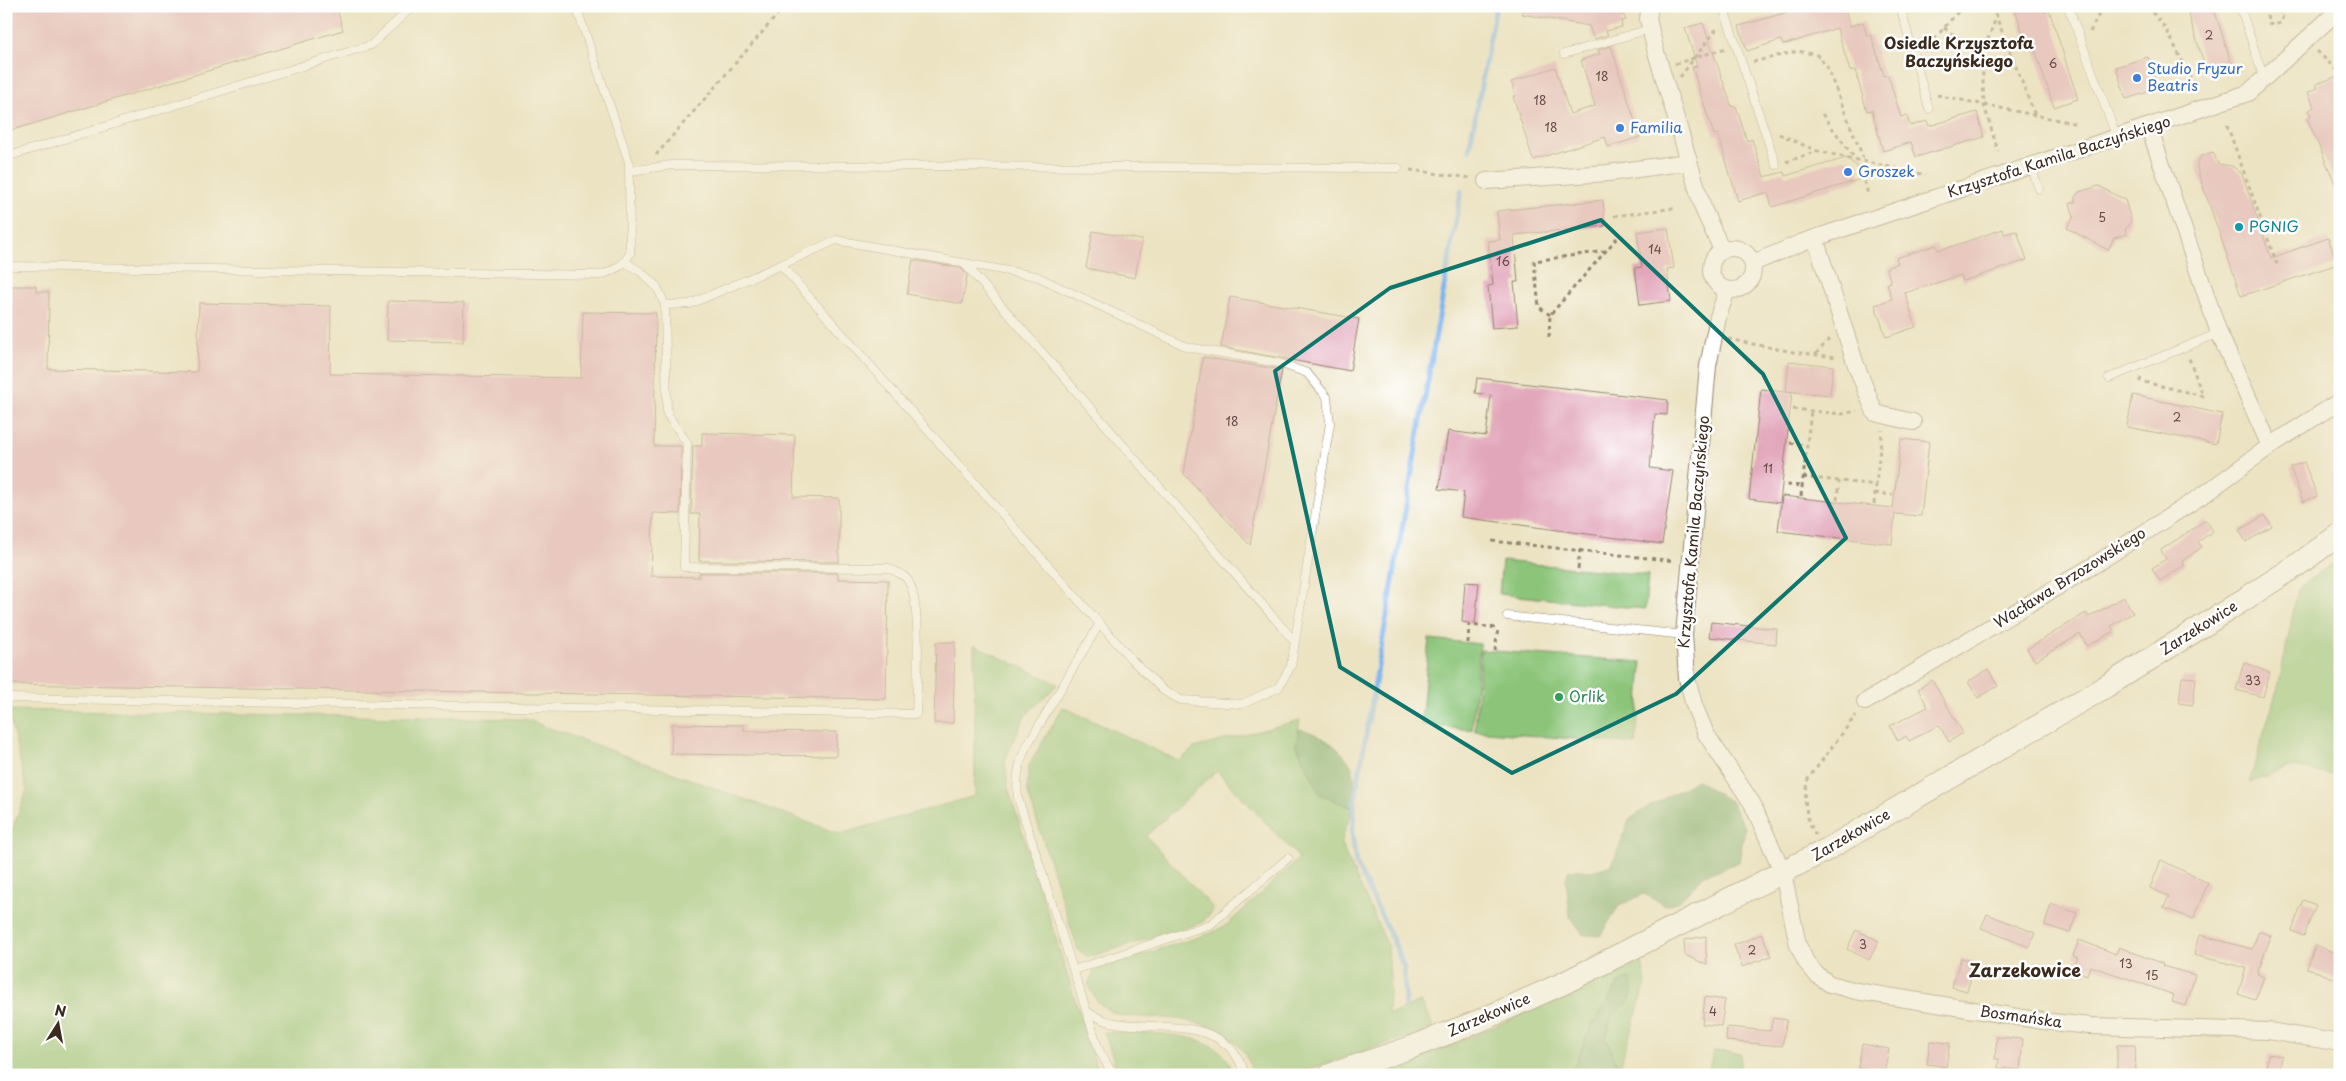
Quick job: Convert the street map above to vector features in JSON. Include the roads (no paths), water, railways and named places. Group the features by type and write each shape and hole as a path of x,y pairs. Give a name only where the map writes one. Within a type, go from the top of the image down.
{"street":[{"name":"Krzysztofa Kamila Baczyńskiego","path":"1753,263 1815,238 2117,138 2248,92 2340,9"},
{"path":"1649,18 1704,212 1722,250"},
{"path":"2149,127 2219,333 2270,446"},
{"path":"1486,181 1608,173 1689,162"},
{"path":"1815,238 1856,365 1878,410 1913,422"},
{"path":"1737,248 1745,252 1753,263 1753,274 1750,281 1743,287 1727,290 1714,281 1711,273 1714,258 1722,250 1737,248"},
{"name":"Krzysztofa Kamila Baczyńskiego","path":"1727,290 1718,317 1708,366 1684,635 1687,678 1706,734 1752,803 1783,872"},
{"name":"Wacława Brzozowskiego","path":"1865,702 2094,565 2206,493 2270,446 2340,401"},
{"name":"Zarzekowice","path":"1330,1075 1412,1047 1479,1021 1564,982 1826,850 2104,687 2296,566 2340,534"},
{"name":"Bosmańska","path":"1783,872 1798,945 1806,962 1817,975 1830,984 1856,991 2043,1021 2090,1026 2269,1031 2340,1043"}],"lane":[{"path":"6,157 371,45 413,6"},
{"path":"6,266 601,275 614,270 625,262 630,253 630,171 622,134 576,6"},
{"path":"1723,6 1776,165"},
{"path":"1900,6 1929,109"},
{"path":"2068,6 2117,138"},
{"path":"2240,6 2264,79"},
{"path":"1564,54 1649,18"},
{"path":"630,171 672,165 1398,168"},
{"path":"2032,166 2039,189"},
{"path":"665,305 690,304 836,240 1036,276 1186,347 1279,363 1307,372 1326,397 1330,423 1291,666 1278,688 1242,704 1181,700 1164,691 1132,660 781,265"},
{"path":"6,698 916,714 917,626 913,590 906,578 889,568 684,567 687,443 666,414 665,305 657,287 641,272 625,262"},
{"path":"964,263 1295,642"},
{"path":"2109,378 2219,333"},
{"path":"1508,616 1684,635"},
{"path":"1100,623 1025,749 1018,766 1016,781 1018,798 1099,1050 1109,1068 1116,1075"},
{"path":"1074,970 1211,924 1288,858"},
{"path":"1087,1012 1114,1023 1199,1030 1215,1037 1232,1050 1245,1075"}],"waterway":[{"path":"1469,150 1496,6"},
{"path":"1405,1007 1404,968 1393,940 1356,863 1352,833 1355,798 1461,191"}],"place":[{"name":"Studio Fryzur Beatris","path":"2137,78"},
{"name":"Familia","path":"1620,128"},
{"name":"Groszek","path":"1848,172"},
{"name":"PGNIG","path":"2239,227"},
{"name":"Orlik","path":"1559,697"}],"district":[{"name":"Osiedle Krzysztofa Baczyńskiego","path":"1959,52"},
{"name":"Zarzekowice","path":"2025,971"}]}
